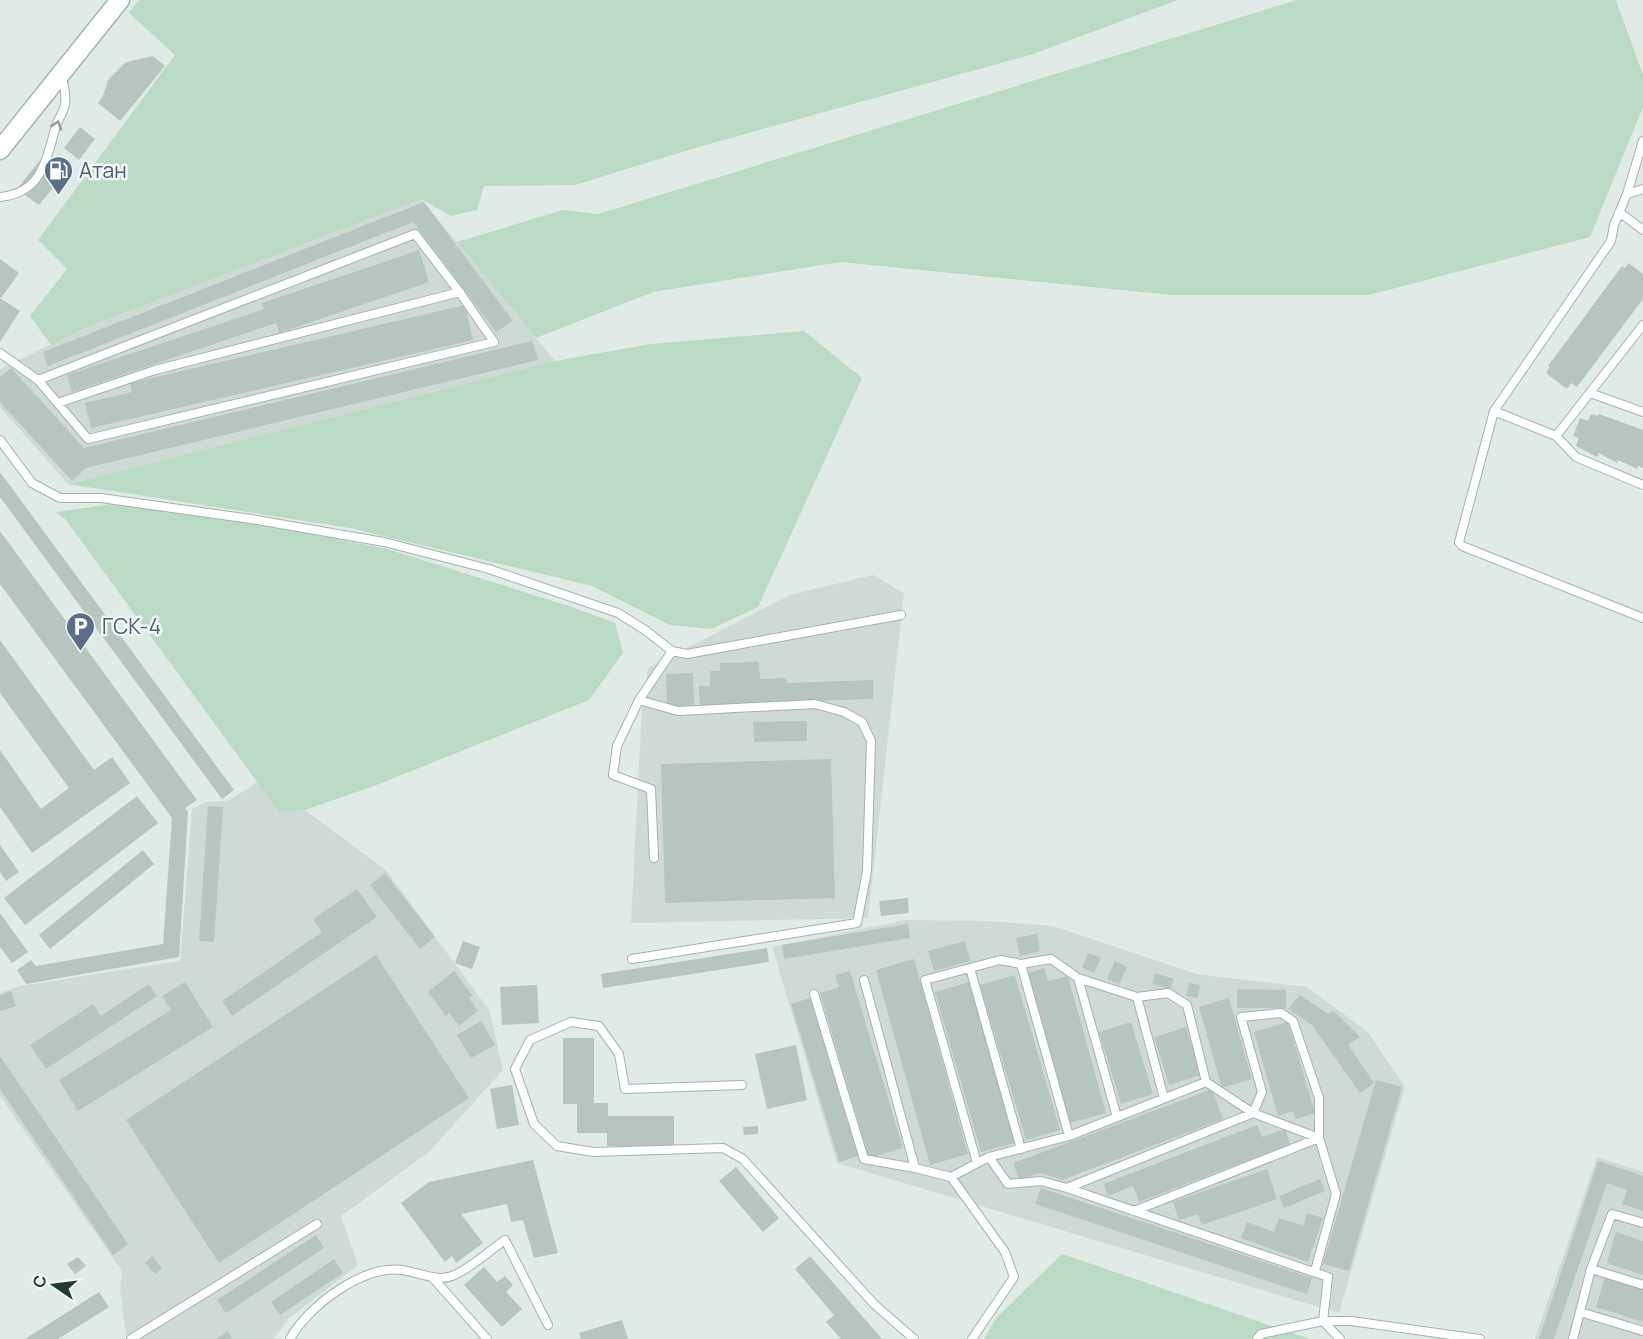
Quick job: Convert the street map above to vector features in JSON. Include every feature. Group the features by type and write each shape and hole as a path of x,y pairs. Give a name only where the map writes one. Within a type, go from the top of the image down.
{"main road":[{"path":"0,150 120,0"}],"lane":[{"path":"0,197 17,195 35,180 50,156 56,124 66,104 61,73"},
{"path":"1643,141 1627,194 1614,225 1611,241 1494,411 1459,542 1462,546 1643,618"},
{"path":"1627,194 1643,189"},
{"path":"1619,212 1643,230"},
{"path":"0,352 38,380 88,439 494,342 460,292 415,234 38,380"},
{"path":"58,403 155,370 460,292"},
{"path":"1556,436 1643,325"},
{"path":"1590,393 1643,412"},
{"path":"1494,411 1556,436 1576,457 1643,484"},
{"path":"0,440 32,483 60,498 101,498 251,519 395,545 489,569 618,613 672,651 687,654 738,647 901,615"},
{"path":"654,858 651,789 613,775 617,746 639,700 672,651"},
{"path":"632,959 857,923 867,871 871,741 862,722 844,712 814,704 678,711 639,700"},
{"path":"977,1163 925,980 1000,960 1021,964 1051,959 1078,978 1137,997 1168,993 1187,1005 1206,1082 1253,1113 1319,1138"},
{"path":"1021,964 1069,1136"},
{"path":"970,968 1021,1149"},
{"path":"1078,978 1117,1117"},
{"path":"864,980 915,1168"},
{"path":"814,994 864,1159 951,1177 1005,1252 1014,1277 972,1339"},
{"path":"1137,997 1164,1098"},
{"path":"1067,1188 1253,1113 1262,1092 1241,1017 1281,1013 1293,1021 1319,1098 1319,1138 1336,1194 1315,1271"},
{"path":"742,1085 625,1089 619,1054 599,1026 571,1022 530,1040 515,1070 534,1124 557,1146 593,1152 723,1149 743,1159 874,1304 914,1339"},
{"path":"951,1177 989,1157 1069,1136 1206,1082"},
{"path":"1134,1210 1319,1138"},
{"path":"989,1157 1008,1184 1041,1181 1067,1188 1328,1277 1323,1322"},
{"path":"1574,1339 1591,1269 1612,1214 1643,1223"},
{"path":"130,1339 317,1224"},
{"path":"290,1339 327,1297 360,1277 400,1270 433,1278 451,1277 505,1240 548,1325"},
{"path":"1591,1269 1643,1285"},
{"path":"433,1278 487,1339"},
{"path":"1580,1312 1643,1331"},
{"path":"1323,1322 1340,1339"},
{"path":"1257,1339 1261,1334 1323,1322 1369,1322 1480,1339"}],"shaded area":[{"path":"421,199 555,361 68,484 0,407 0,369 88,327"},
{"path":"873,575 904,593 868,918 631,923 642,707 648,668 790,595"},
{"path":"258,782 279,812 305,810 386,870 489,1010 503,1070 429,1152 341,1216 358,1265 288,1319 274,1339 127,1339 120,1290 122,1271 0,1096 0,993 20,986 180,961 192,809 207,802 228,801"},
{"path":"906,920 987,921 1053,926 1196,974 1307,987 1368,1032 1405,1087 1339,1313 837,1163 772,947"},
{"path":"1597,1157 1643,1172 1643,1339 1535,1339"}],"green space":[{"path":"139,0 1178,0 1033,54 695,148 575,185 484,186 477,210 451,216 421,199 88,327 51,345 30,316 67,269 38,240 175,55 129,13"},
{"path":"1297,0 1616,0 1643,75 1643,107 1590,237 1369,295 1172,295 841,262 653,292 536,338 457,242 563,210 598,214"},
{"path":"804,331 862,378 758,607 711,629 670,625 592,586 350,528 68,484 555,361 651,344"},
{"path":"113,504 259,524 387,549 572,607 615,623 623,653 589,700 374,786 305,810 279,812 66,520 56,512"},
{"path":"1062,1254 1310,1339 984,1339 996,1318"}],"building":[{"path":"153,56 165,66 120,121 98,103 108,80 126,62"},
{"path":"80,127 95,139 79,160 64,148"},
{"path":"40,160 61,178 39,205 17,189"},
{"path":"424,202 513,321 496,332 413,222 48,366 43,352"},
{"path":"419,250 429,282 279,333 276,323 72,392 67,375 264,309 262,303"},
{"path":"0,259 19,273 1,298 0,297"},
{"path":"1629,263 1643,274 1643,299 1577,387 1571,383 1567,389 1546,373 1550,367 1548,366 1622,266 1625,268"},
{"path":"0,298 20,311 0,342"},
{"path":"465,305 473,340 91,428 85,403 132,392 130,383"},
{"path":"532,341 538,360 86,468 72,481 0,402 0,377 11,368 84,448"},
{"path":"1591,414 1598,416 1599,414 1643,430 1643,468 1638,466 1637,469 1618,460 1617,463 1599,453 1597,457 1576,446 1579,438 1573,436 1580,418 1588,421"},
{"path":"0,472 234,790 222,799 0,497"},
{"path":"0,531 197,800 185,808 188,812 179,957 26,984 17,970 31,960 36,966 163,944 172,818 0,584"},
{"path":"0,640 94,770 112,757 130,783 32,853 0,807 0,750 41,809 69,788 0,693"},
{"path":"759,662 760,679 786,678 787,683 873,680 873,699 700,705 699,686 710,686 710,671 720,671 720,663"},
{"path":"693,673 694,705 667,706 666,674"},
{"path":"807,721 807,741 754,742 753,722"},
{"path":"831,759 835,898 665,903 661,764"},
{"path":"137,796 158,823 25,925 4,898"},
{"path":"208,806 223,807 214,942 199,941"},
{"path":"0,845 19,872 6,881 0,872"},
{"path":"143,850 154,864 50,949 39,935"},
{"path":"385,873 435,937 420,949 370,885"},
{"path":"357,889 377,917 232,1016 222,1001 322,932 313,919"},
{"path":"908,898 909,913 881,916 879,901"},
{"path":"0,913 28,952 12,963 0,947"},
{"path":"908,924 910,938 784,959 782,945"},
{"path":"1037,934 1040,951 1020,956 1016,938"},
{"path":"463,941 480,947 472,969 455,963"},
{"path":"965,941 970,961 934,971 928,951"},
{"path":"767,948 769,962 603,988 601,974"},
{"path":"1089,953 1101,958 1094,973 1082,967"},
{"path":"376,955 469,1098 219,1263 126,1120"},
{"path":"914,959 968,1154 930,1165 876,970"},
{"path":"1115,961 1127,967 1119,984 1107,979"},
{"path":"1044,968 1048,981 1068,976 1106,1113 1070,1123 1028,973"},
{"path":"454,971 473,996 469,998 478,1011 459,1026 449,1013 446,1016 428,992"},
{"path":"850,971 903,1148 869,1158 820,993 839,987 835,975"},
{"path":"1155,973 1174,979 1170,989 1152,984"},
{"path":"1015,975 1060,1130 1026,1140 980,985"},
{"path":"185,982 213,1027 78,1111 59,1080 171,1010 162,996"},
{"path":"969,982 1015,1143 981,1152 935,992"},
{"path":"1189,983 1200,985 1198,998 1186,996"},
{"path":"149,984 157,996 46,1069 30,1045 93,1004 101,1016"},
{"path":"537,985 539,1023 502,1025 500,987"},
{"path":"1237,989 1286,990 1286,1008 1237,1008"},
{"path":"11,991 16,1006 0,1011 0,995"},
{"path":"1300,995 1328,1014 1334,1011 1360,1037 1348,1045 1374,1083 1360,1093 1312,1025 1288,1009"},
{"path":"810,998 858,1156 839,1162 791,1004"},
{"path":"1229,998 1252,1079 1222,1088 1199,1007"},
{"path":"481,1021 495,1045 471,1058 457,1035"},
{"path":"1131,1022 1153,1094 1121,1104 1099,1032"},
{"path":"1288,1022 1315,1113 1296,1119 1293,1111 1278,1116 1254,1032"},
{"path":"1186,1027 1201,1075 1169,1085 1154,1037"},
{"path":"563,1038 594,1038 594,1103 608,1103 608,1116 674,1116 674,1146 607,1146 607,1133 577,1133 577,1104 563,1104"},
{"path":"796,1045 807,1100 767,1109 755,1054"},
{"path":"0,1056 128,1244 113,1255 0,1089"},
{"path":"1376,1080 1402,1087 1349,1271 1323,1264"},
{"path":"512,1085 519,1125 497,1129 490,1089"},
{"path":"1212,1089 1223,1119 1062,1180 1040,1173 1019,1180 1013,1163"},
{"path":"1257,1125 1262,1137 1285,1129 1290,1144 1139,1202 1133,1186 1108,1196 1103,1184"},
{"path":"758,1126 758,1134 744,1135 743,1127"},
{"path":"533,1160 558,1253 534,1258 523,1220 511,1222 507,1204 461,1214 483,1243 456,1263 452,1256 445,1262 401,1203 429,1182"},
{"path":"1598,1161 1643,1176 1643,1211 1622,1204 1627,1190 1607,1183 1554,1339 1539,1339"},
{"path":"736,1167 779,1218 763,1232 719,1181"},
{"path":"1267,1169 1277,1199 1202,1225 1198,1214 1179,1220 1173,1202"},
{"path":"1320,1179 1325,1191 1284,1208 1279,1196"},
{"path":"1041,1188 1312,1278 1307,1294 1035,1204"},
{"path":"1307,1213 1323,1218 1308,1262 1241,1238 1247,1222 1274,1232 1279,1218 1303,1226"},
{"path":"1616,1232 1643,1241 1643,1275 1607,1263"},
{"path":"316,1235 324,1248 226,1313 217,1300"},
{"path":"152,1256 162,1268 155,1274 145,1263"},
{"path":"810,1256 882,1339 841,1339 826,1322 834,1315 795,1269"},
{"path":"78,1257 86,1266 75,1274 67,1264"},
{"path":"334,1259 343,1273 280,1315 271,1302"},
{"path":"484,1267 497,1282 505,1276 513,1285 506,1292 522,1309 502,1327 464,1285"},
{"path":"1605,1277 1643,1289 1643,1322 1596,1307"},
{"path":"99,1292 109,1307 58,1339 25,1339"},
{"path":"622,1320 628,1339 581,1339 579,1333"},
{"path":"228,1331 232,1339 216,1339"}],"place":[{"name":"Атан","path":"58,196"},
{"name":"ГСК-4","path":"81,652"}]}
